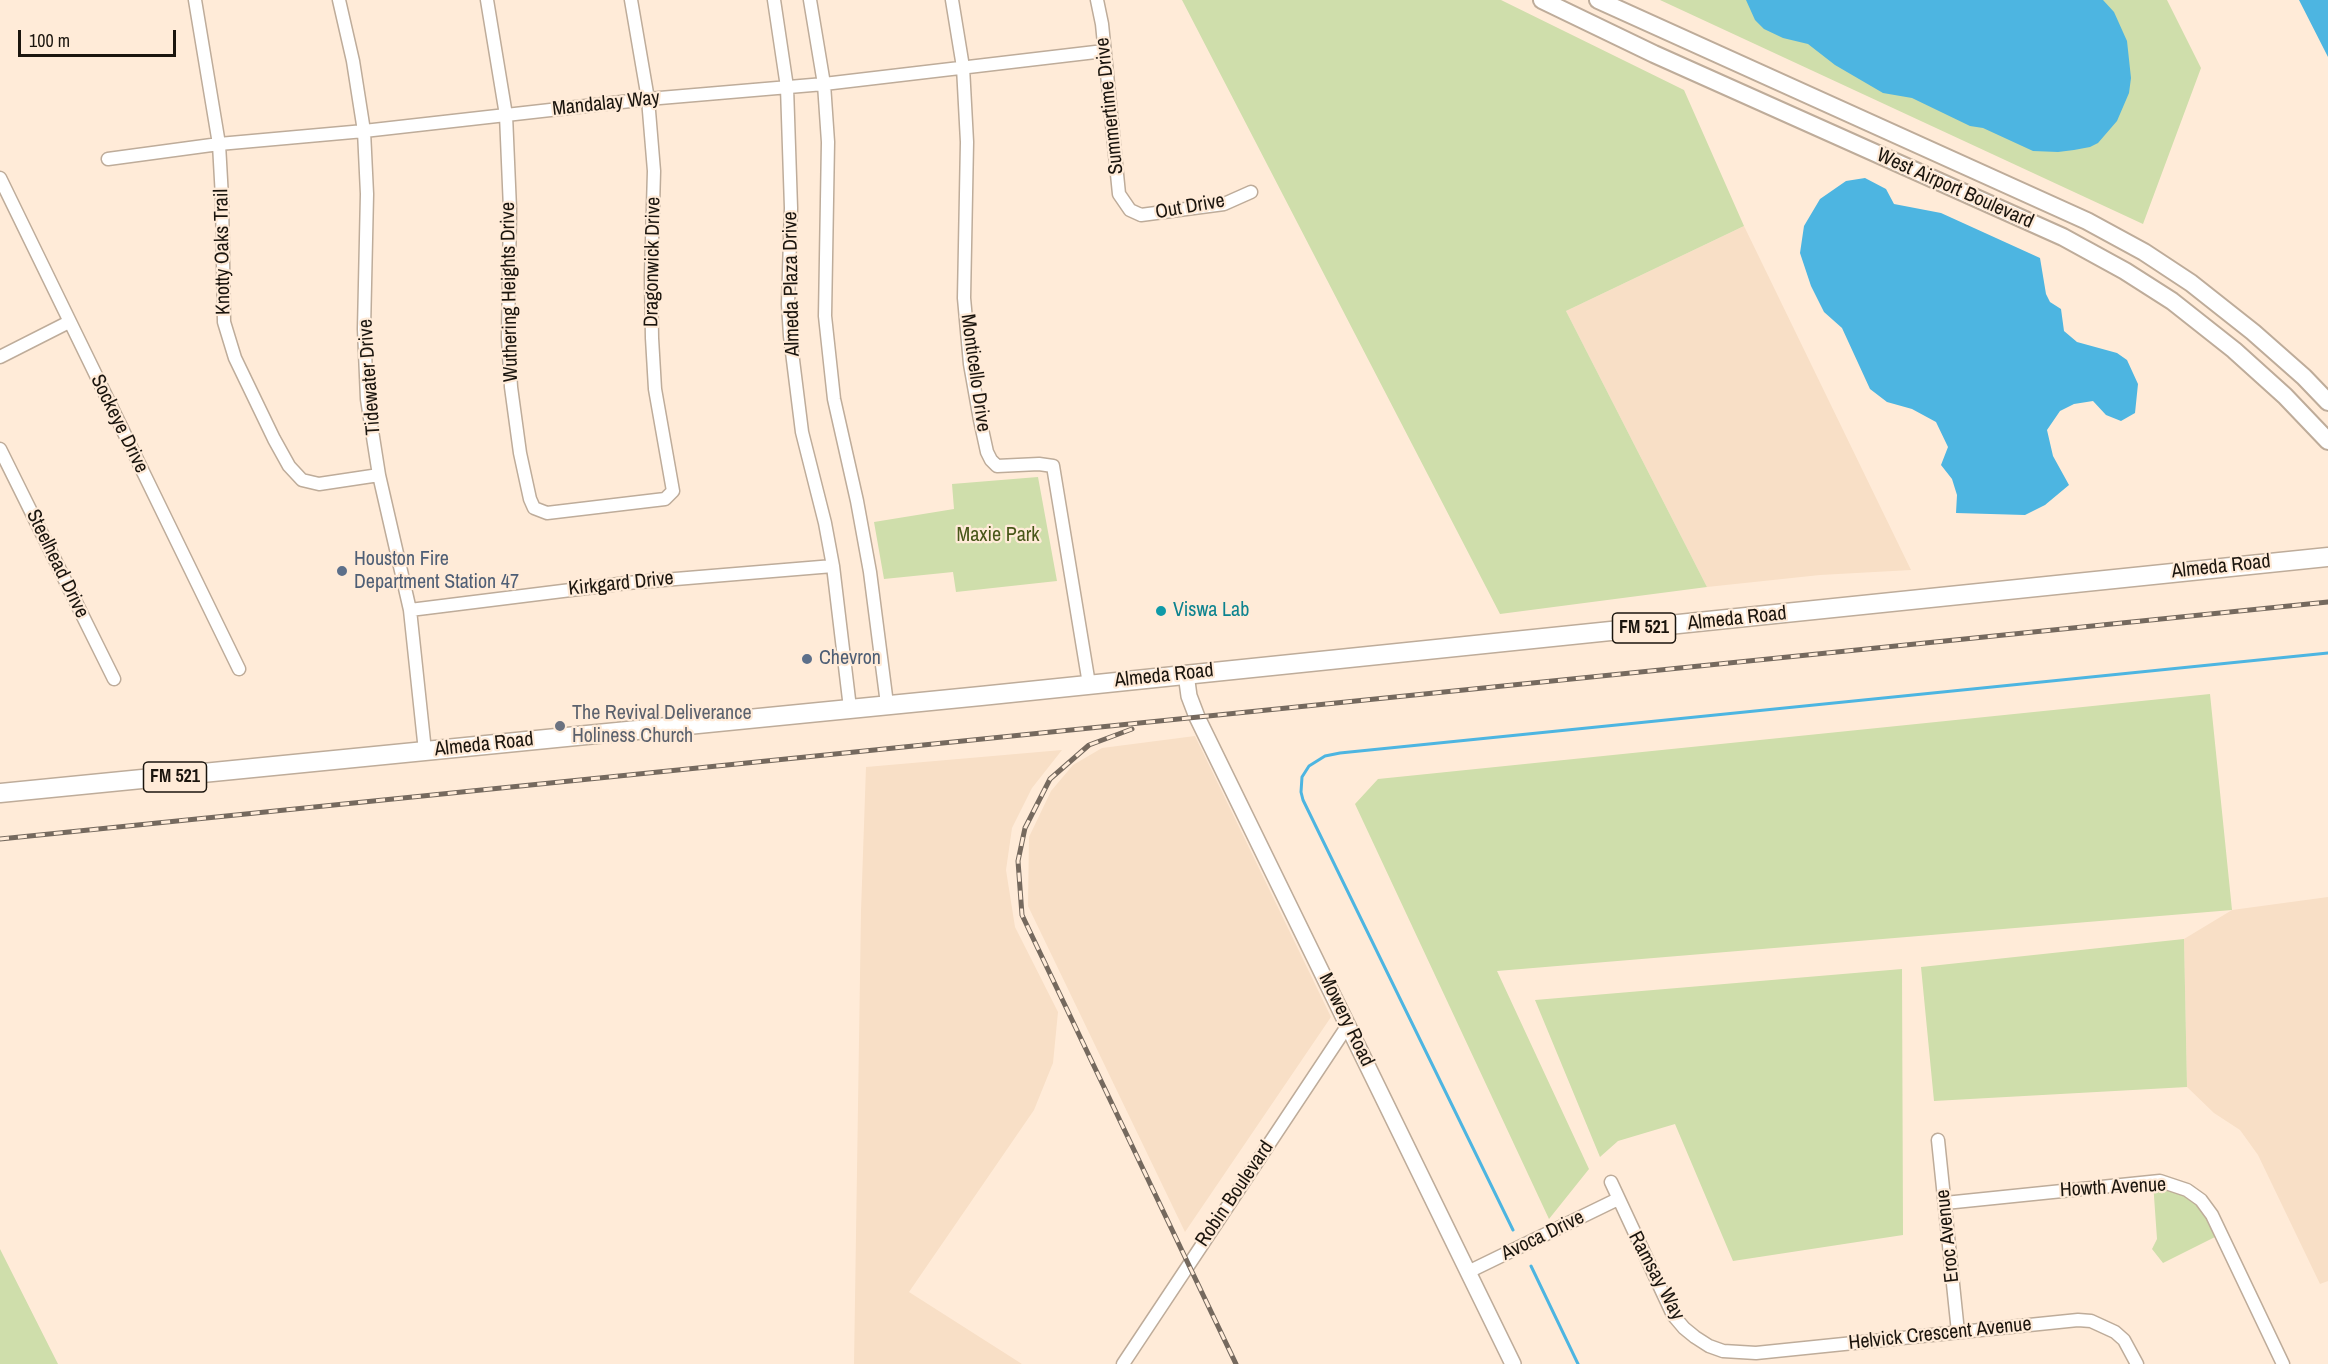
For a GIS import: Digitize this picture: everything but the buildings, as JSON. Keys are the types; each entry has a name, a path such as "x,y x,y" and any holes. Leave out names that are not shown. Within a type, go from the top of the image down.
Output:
{"main road":[{"name":"West Airport Boulevard","path":"1542,0 1654,54 2063,237 2125,271 2172,301 2234,350 2286,396 2328,441"},
{"name":"West Airport Boulevard","path":"1598,0 2087,221 2144,252 2191,283 2253,332 2304,377 2328,402"},
{"path":"1654,54 1667,32"},
{"path":"1839,137 1852,115"},
{"path":"2286,396 2304,377"},
{"name":"Almeda Road","path":"0,793 1827,610 2328,556"}],"street":[{"name":"Knotty Oaks Trail","path":"195,0 219,144 224,322 235,358 274,439 289,466 302,480 319,484 379,475"},
{"name":"Tidewater Drive","path":"339,0 353,61 364,130 367,194 364,329 368,399 379,475 410,610 425,752"},
{"name":"Wuthering Heights Drive","path":"487,0 506,115 510,209 508,361 520,453 530,499 534,508 547,513 643,502"},
{"name":"Dragonwick Drive","path":"631,0 648,99 654,171 652,338 656,389 673,491 665,499 643,502"},
{"name":"Almeda Plaza Drive","path":"774,0 787,87 791,208 788,304 790,336 802,432 825,523 833,566 850,708"},
{"name":"Almeda Plaza Drive","path":"810,0 818,36 824,84 828,187 825,316 834,399 870,572 887,704"},
{"name":"Monticello Drive","path":"952,0 963,68 968,142 964,298 970,364 980,420 987,452 997,466 1039,464 1053,466 1089,684"},
{"name":"Summertime Drive","path":"1097,0 1119,194 1130,210"},
{"name":"Mandalay Way","path":"108,159 219,144 648,99 824,84 1104,51"},
{"name":"Sockeye Drive","path":"0,178 238,669"},
{"name":"Out Drive","path":"1130,210 1141,215 1224,204 1251,192"},
{"path":"0,357 69,322"},
{"name":"Steelhead Drive","path":"0,449 114,679"},
{"name":"Kirkgard Drive","path":"410,610 627,583 833,566"},
{"name":"Mowery Road","path":"1186,674 1189,696 1197,717 1513,1364"},
{"name":"Robin Boulevard","path":"1123,1364 1347,1025"},
{"name":"Eroc Avenue","path":"1938,1140 1958,1332"},
{"name":"Howth Avenue","path":"1944,1203 2160,1181 2187,1190 2201,1200 2212,1215 2283,1364"},
{"name":"Ramsay Way","path":"1611,1182 1673,1315 1684,1329 1695,1337 1723,1351"},
{"name":"Avoca Drive","path":"1468,1272 1618,1199"},
{"name":"Helvick Crescent Avenue","path":"1723,1351 1756,1353 2078,1320 2091,1321 2115,1332 2124,1340 2137,1364"}],"shaded area":[{"path":"1744,226 1911,570 1820,575 1707,587 1566,311"},
{"path":"1195,736 1331,1017 1185,1232 1028,906 1029,837 1051,791 1073,765 1102,748"},
{"path":"1062,750 1032,788 1012,828 1006,870 1015,927 1058,1012 1053,1063 1034,1110 909,1292 1022,1364 854,1364 861,911 866,767"},
{"path":"2328,897 2328,1281 2320,1284 2258,1155 2240,1130 2214,1113 2187,1087 2184,939 2232,910"}],"green space":[{"path":"1182,0 1501,0 1684,90 1744,226 1566,311 1707,587 1500,614"},
{"path":"1660,0 2167,0 2201,68 2143,224"},
{"name":"Maxie Park","path":"1038,477 1057,581 956,592 953,572 884,579 874,522 954,509 952,484"},
{"path":"2210,694 2232,910 1497,971 1589,1169 1549,1219 1355,804 1378,779"},
{"path":"2184,939 2187,1087 1934,1101 1921,967"},
{"path":"1902,969 1903,1235 1733,1261 1675,1124 1618,1141 1600,1157 1535,1000"},
{"path":"2153,1182 2187,1190 2221,1234 2163,1263 2152,1249 2157,1239"},
{"path":"0,1249 58,1364 0,1364"}],"water":[{"path":"1746,0 2103,0 2114,12 2127,41 2131,78 2129,93 2117,121 2098,143 2090,147 2058,152 2033,151 1983,128 1970,126 1912,98 1883,93 1835,65 1808,44 1783,38 1764,29 1755,20"},
{"path":"2299,0 2328,0 2328,57"},
{"path":"1865,178 1886,189 1894,204 1941,213 2040,258 2046,294 2050,302 2061,309 2064,331 2077,342 2117,353 2127,360 2138,384 2135,413 2121,421 2106,415 2093,401 2074,404 2060,411 2047,430 2053,456 2069,485 2045,505 2025,515 1956,513 1957,495 1952,479 1941,465 1948,447 1936,422 1912,409 1887,402 1870,389 1842,328 1824,312 1811,286 1800,253 1804,226 1820,199 1846,181"}],"waterway":[{"path":"1513,1230 1303,800 1302,777 1309,766 1325,756 1340,753 2328,653"},
{"path":"1531,1266 1578,1364"}],"railway":[{"path":"0,839 2328,602"},
{"path":"1132,729 1089,745 1050,779 1025,828 1018,861 1022,915 1236,1364"}],"place":[{"name":"Houston Fire Department Station 47","path":"342,571"},
{"name":"Viswa Lab","path":"1161,611"},
{"name":"Chevron","path":"807,659"},
{"name":"The Revival Deliverance Holiness Church","path":"560,726"}]}
